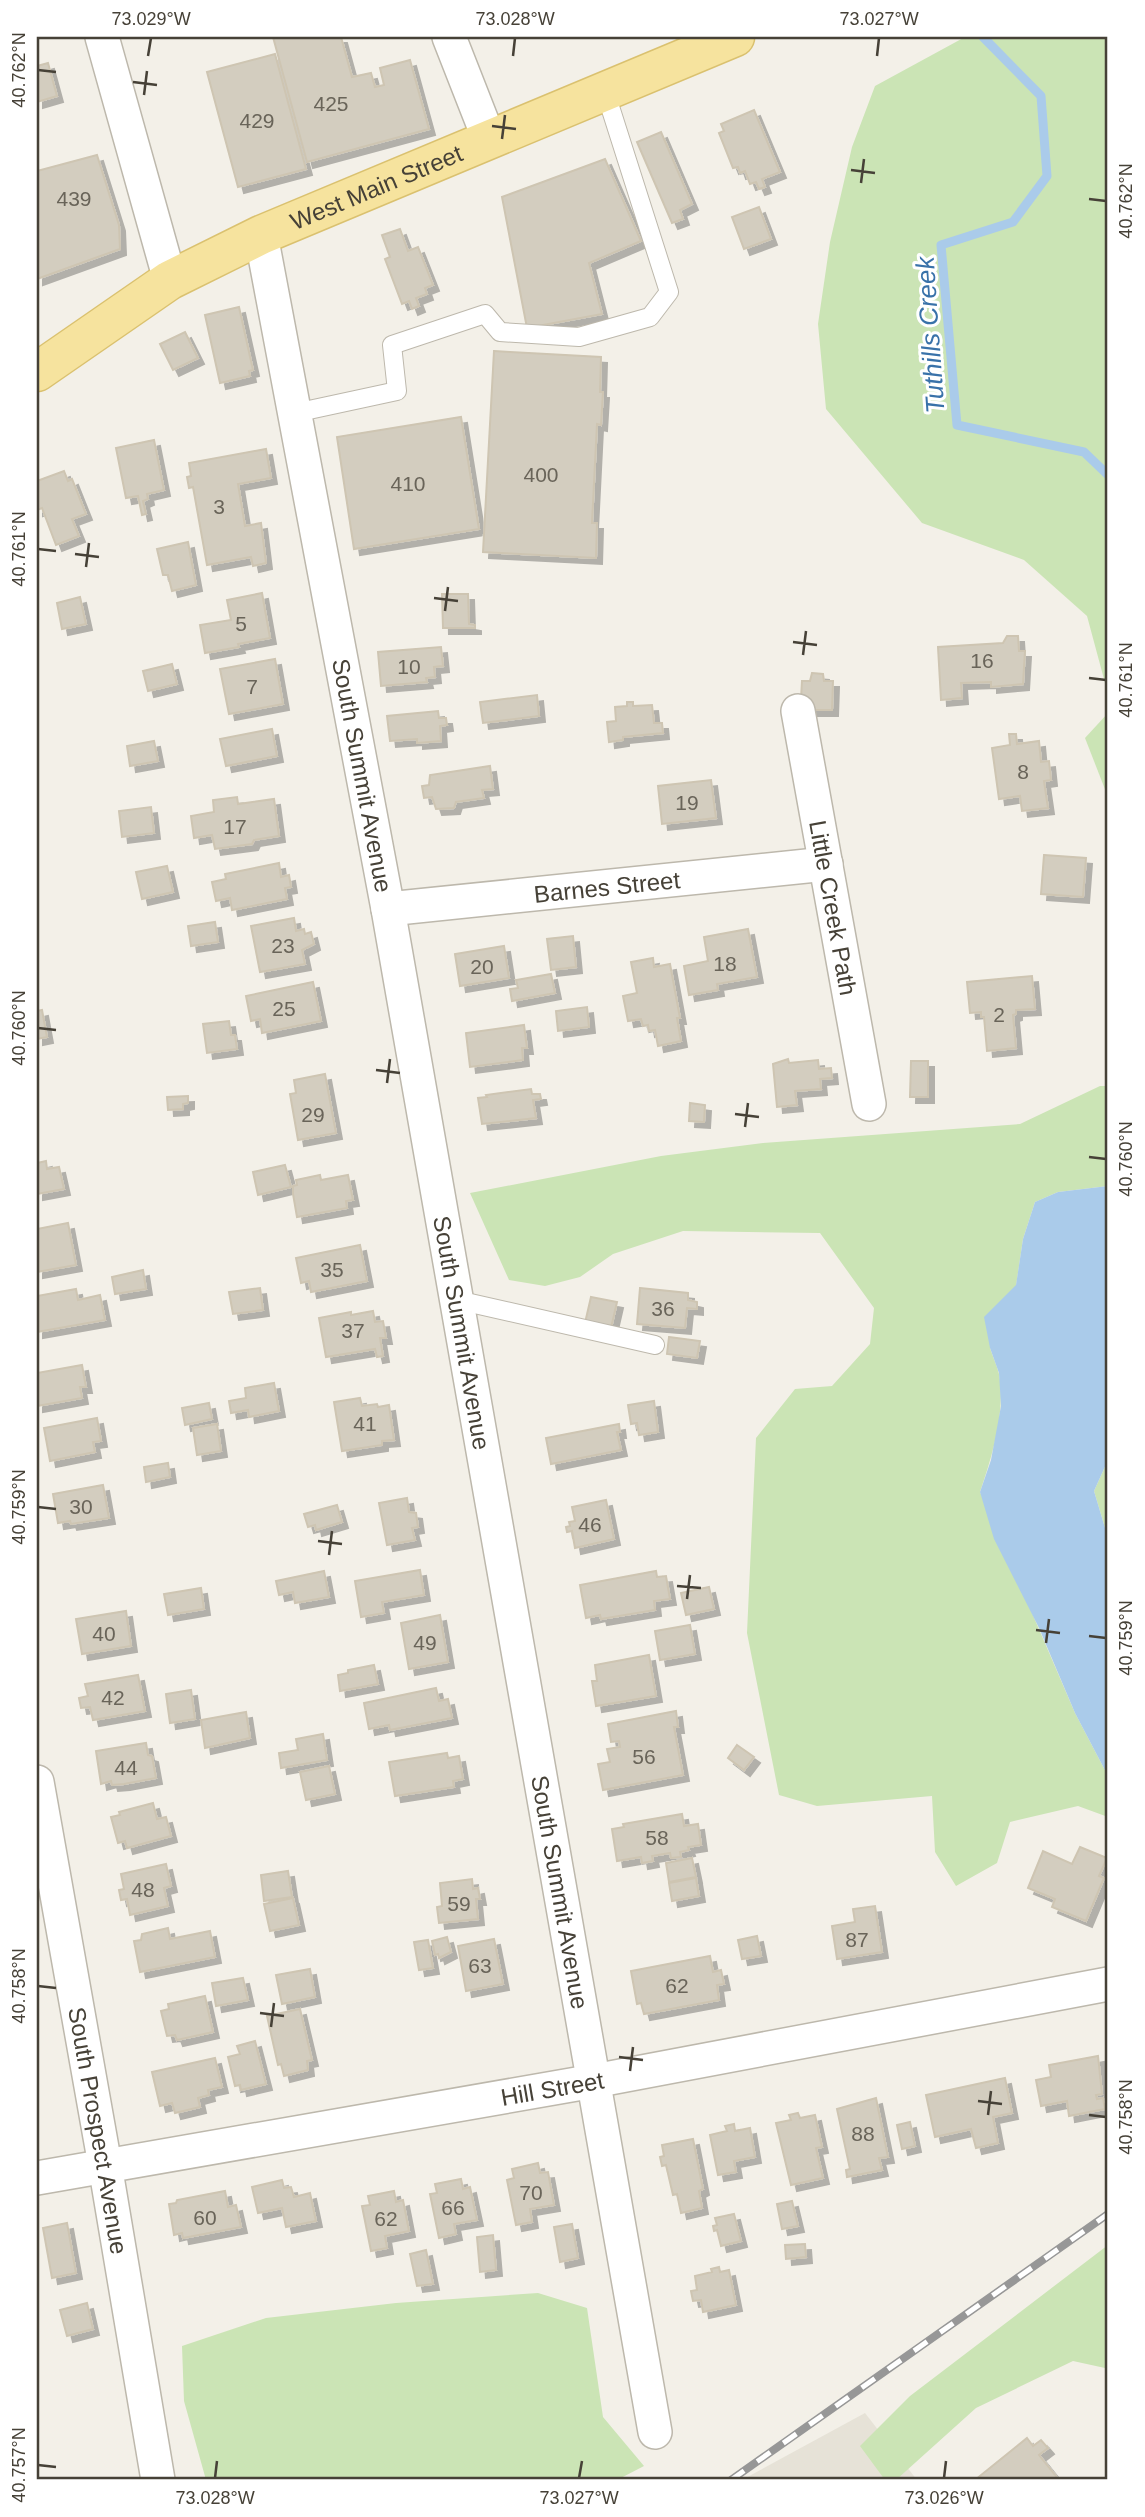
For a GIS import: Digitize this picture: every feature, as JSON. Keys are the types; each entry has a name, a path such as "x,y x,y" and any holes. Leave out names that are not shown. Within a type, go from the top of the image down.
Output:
{"main road":[{"name":"West Main Street","path":"37,372 170,280 261,235 735,37"}],"street":[{"path":"102,37 170,280"},
{"path":"449,37 489,139"},
{"name":"South Summit Avenue","path":"261,235 388,909 655,2432"},
{"name":"Little Creek Path","path":"798,711 869,1104"},
{"name":"Barnes Street","path":"388,909 826,864"},
{"name":"South Prospect Avenue","path":"37,1782 106,2165 158,2480"},
{"name":"Hill Street","path":"37,2178 594,2081 1108,1984"}],"lane":[{"path":"295,413 397,391 392,345 485,314 500,332 579,337 650,317 669,292 604,91"},
{"path":"457,1300 655,1345"}],"shaded area":[{"path":"865,2413 917,2480 742,2480"}],"green space":[{"path":"965,37 1108,37 1108,694 1087,616 1024,560 922,523 826,409 818,324 830,242 852,147 875,86"},
{"path":"1108,713 1108,797 1085,738"},
{"path":"1100,1086 1108,1086 1108,1186 1058,1192 1035,1202 1023,1239 1016,1286 990,1348 999,1374 1001,1404 993,1449 980,1492 1075,1713 1108,1776 1108,1817 1078,1806 1010,1822 997,1863 956,1886 935,1852 932,1796 817,1806 779,1795 747,1633 756,1438 795,1389 832,1386 870,1344 874,1308 820,1233 683,1231 613,1254 580,1277 545,1286 509,1280 470,1193 661,1156 763,1143 1020,1124"},
{"path":"1108,1460 1108,1538 1094,1491"},
{"path":"1108,2245 1108,2371 1073,2361 976,2408 896,2480 885,2480 860,2446 910,2396"},
{"path":"538,2293 587,2308 603,2417 644,2466 617,2480 206,2480 184,2401 182,2346 266,2318 396,2303"}],"water":[{"path":"1108,1186 1108,1460 1094,1491 1108,1538 1108,1776 1075,1713 1039,1628 994,1539 980,1492 991,1460 1001,1406 999,1373 990,1348 984,1317 1016,1285 1023,1239 1035,1202 1058,1192"}],"building":[{"path":"273,37 341,37 352,77 371,73 375,87 384,85 380,68 410,60 429,129 307,162"},
{"path":"275,54 306,169 238,187 207,72"},
{"path":"48,63 57,96 37,102 37,66"},
{"path":"754,110 780,172 762,179 765,187 759,189 756,182 750,184 745,171 740,173 738,167 733,168 719,133 724,131 721,124"},
{"path":"661,132 692,204 680,210 683,219 672,223 637,142"},
{"path":"97,155 119,225 120,249 37,279 37,171"},
{"path":"605,159 641,241 589,263 602,314 527,328 502,197"},
{"path":"759,207 771,239 744,249 732,217"},
{"path":"400,229 408,251 418,247 433,285 425,288 427,294 416,298 419,306 412,309 409,301 402,304 385,259 390,257 382,235"},
{"path":"239,307 253,370 249,371 250,376 220,383 205,315"},
{"path":"185,332 198,358 173,370 160,344"},
{"path":"494,351 601,357 600,392 603,392 601,425 597,424 592,523 597,523 596,558 483,552"},
{"path":"461,417 479,529 354,549 337,437"},
{"path":"154,440 164,490 147,494 148,499 143,501 146,514 142,515 138,496 126,498 116,448"},
{"path":"266,449 271,478 238,484 245,526 261,523 266,563 253,566 251,557 207,565 193,487 189,488 187,477 191,476 189,463"},
{"path":"64,471 68,481 72,479 86,514 72,519 79,536 56,545 42,508 37,510 37,481"},
{"path":"188,542 196,585 172,591 168,575 163,575 157,549"},
{"path":"262,593 270,638 205,653 200,625 231,620 227,600"},
{"path":"442,594 468,594 469,624 475,625 475,628 443,628"},
{"path":"80,597 86,624 62,629 57,603"},
{"path":"1007,636 1018,636 1019,651 1025,651 1023,684 991,687 991,682 961,683 962,698 941,700 938,647 1003,643"},
{"path":"441,647 443,666 434,667 435,677 426,678 427,682 381,686 378,652"},
{"path":"275,659 283,704 229,714 220,669"},
{"path":"172,664 177,684 148,691 143,671"},
{"path":"812,673 823,674 824,681 833,681 832,710 808,710 801,699 802,681 810,681"},
{"path":"537,695 539,716 483,723 480,702"},
{"path":"627,702 633,702 633,706 652,705 654,723 662,723 663,733 623,737 623,740 609,742 607,722 616,721 615,707 627,706"},
{"path":"438,711 439,718 446,718 447,725 440,726 441,741 390,741 387,716"},
{"path":"272,729 277,756 226,766 220,739"},
{"path":"1009,734 1016,734 1017,744 1039,741 1041,762 1049,761 1051,780 1044,781 1048,808 1022,811 1020,796 999,799 992,748 1010,745"},
{"path":"154,741 158,761 130,766 127,746"},
{"path":"490,766 493,789 482,790 484,798 456,802 454,808 436,809 432,797 424,798 422,786 429,785 430,775"},
{"path":"711,780 716,818 662,824 658,786"},
{"path":"237,797 238,804 274,799 279,836 254,840 252,844 215,849 212,835 194,838 191,816 214,812 213,800"},
{"path":"151,807 154,833 122,837 119,811"},
{"path":"1044,855 1086,858 1083,897 1041,894"},
{"path":"279,863 281,877 289,875 291,887 285,888 287,899 232,910 230,898 216,901 212,882 226,879 225,874"},
{"path":"167,866 173,892 142,899 136,872"},
{"path":"294,918 296,931 304,929 305,934 311,932 314,944 302,950 305,964 260,972 251,926"},
{"path":"215,922 218,942 191,946 188,926"},
{"path":"748,929 757,977 717,984 718,990 689,995 684,966 708,961 704,937"},
{"path":"573,936 576,967 551,970 547,939"},
{"path":"504,946 509,978 460,986 455,954"},
{"path":"653,958 654,967 670,964 680,1018 677,1018 681,1041 658,1046 655,1030 649,1031 648,1025 643,1026 641,1019 628,1021 623,996 637,993 631,962"},
{"path":"551,974 555,993 512,1001 510,989 518,988 516,980"},
{"path":"1032,976 1035,1009 1016,1010 1013,1015 1016,1048 987,1051 984,1017 981,1017 981,1012 970,1013 967,982"},
{"path":"313,982 321,1021 262,1033 260,1019 251,1021 246,996"},
{"path":"587,1007 589,1027 558,1031 556,1011"},
{"path":"42,1010 47,1037 37,1039 37,1011"},
{"path":"229,1021 237,1049 207,1053 203,1024"},
{"path":"524,1025 527,1048 522,1048 523,1060 470,1067 466,1033"},
{"path":"788,1059 789,1063 818,1060 819,1069 831,1068 832,1078 820,1079 821,1089 795,1091 797,1105 777,1107 773,1064"},
{"path":"911,1061 928,1061 928,1097 910,1097"},
{"path":"325,1074 336,1133 298,1140 290,1094 296,1093 294,1080"},
{"path":"531,1089 532,1094 540,1094 541,1099 533,1100 536,1118 482,1124 478,1098"},
{"path":"188,1096 188,1103 183,1104 183,1109 168,1110 167,1097"},
{"path":"690,1103 705,1105 704,1122 689,1121"},
{"path":"46,1161 47,1169 59,1167 64,1189 37,1194 37,1163"},
{"path":"285,1165 291,1187 258,1195 253,1172"},
{"path":"320,1175 321,1180 348,1175 353,1200 346,1201 347,1208 297,1217 293,1194 296,1180"},
{"path":"68,1223 76,1265 37,1272 37,1229"},
{"path":"360,1245 367,1281 311,1292 309,1281 301,1283 296,1258"},
{"path":"143,1270 146,1289 115,1294 112,1277"},
{"path":"260,1288 263,1310 233,1314 229,1292"},
{"path":"640,1288 688,1293 688,1300 697,1302 697,1309 687,1308 685,1328 637,1324"},
{"path":"76,1289 78,1300 100,1295 105,1320 37,1332 37,1296"},
{"path":"591,1297 617,1302 611,1328 585,1323"},
{"path":"373,1311 375,1322 383,1321 386,1338 380,1338 383,1356 377,1357 375,1349 326,1357 319,1318"},
{"path":"669,1337 700,1341 697,1358 667,1354"},
{"path":"82,1365 86,1387 80,1387 82,1398 37,1406 37,1373"},
{"path":"274,1383 279,1411 249,1417 248,1410 231,1413 229,1401 246,1398 245,1388"},
{"path":"360,1398 362,1406 389,1405 394,1440 382,1441 382,1445 342,1451 334,1402"},
{"path":"654,1401 658,1432 639,1435 637,1423 631,1424 628,1405"},
{"path":"209,1403 212,1419 185,1425 182,1408"},
{"path":"97,1418 101,1441 93,1442 95,1452 50,1461 44,1428"},
{"path":"217,1424 221,1451 197,1455 193,1428"},
{"path":"619,1424 620,1432 617,1432 621,1450 551,1464 546,1438"},
{"path":"168,1463 170,1477 146,1482 144,1467"},
{"path":"103,1485 109,1518 71,1524 70,1521 58,1523 53,1494"},
{"path":"407,1498 409,1512 416,1513 418,1527 412,1528 415,1540 387,1545 379,1503"},
{"path":"606,1500 614,1539 575,1548 572,1531 567,1532 566,1527 570,1526 569,1522 575,1521 572,1507"},
{"path":"337,1505 342,1522 316,1530 315,1525 308,1527 304,1514"},
{"path":"420,1570 424,1595 382,1602 384,1613 361,1617 355,1581"},
{"path":"324,1571 329,1597 295,1603 293,1592 279,1595 276,1581"},
{"path":"656,1571 657,1577 666,1576 670,1599 654,1601 655,1610 601,1619 600,1615 586,1618 580,1585"},
{"path":"709,1587 714,1609 686,1615 681,1593"},
{"path":"201,1588 204,1609 168,1615 164,1594"},
{"path":"126,1611 131,1646 82,1654 76,1619"},
{"path":"440,1615 448,1662 409,1669 401,1623"},
{"path":"690,1625 695,1654 660,1660 655,1631"},
{"path":"649,1655 656,1696 596,1706 592,1681 597,1681 595,1665"},
{"path":"374,1665 378,1684 340,1691 338,1675 348,1673 348,1670"},
{"path":"138,1675 145,1711 93,1720 90,1707 81,1708 79,1698 88,1696 85,1684"},
{"path":"436,1688 439,1701 448,1699 452,1718 390,1730 389,1725 369,1729 364,1703"},
{"path":"191,1690 195,1719 170,1723 166,1694"},
{"path":"676,1711 678,1727 674,1727 683,1775 603,1790 598,1764 610,1762 607,1749 620,1747 619,1741 611,1742 608,1724"},
{"path":"246,1712 250,1738 205,1748 201,1720"},
{"path":"323,1734 327,1760 281,1768 279,1753 298,1750 296,1739"},
{"path":"146,1743 148,1755 152,1756 156,1778 124,1784 112,1785 111,1781 101,1784 96,1751"},
{"path":"737,1745 754,1757 744,1770 728,1758"},
{"path":"447,1753 448,1758 459,1756 463,1779 453,1781 454,1787 395,1796 389,1762"},
{"path":"329,1766 335,1794 306,1800 300,1772"},
{"path":"153,1803 157,1819 166,1817 171,1836 127,1848 125,1841 118,1843 111,1817 120,1815 119,1812"},
{"path":"682,1814 684,1826 698,1824 701,1845 688,1847 689,1850 680,1852 681,1857 671,1858 670,1853 652,1856 653,1861 642,1863 641,1857 617,1861 612,1829 624,1827 623,1824"},
{"path":"1080,1847 1107,1858 1099,1876 1104,1878 1086,1921 1052,1907 1055,1899 1028,1888 1043,1851 1072,1864"},
{"path":"692,1858 696,1877 669,1882 666,1863"},
{"path":"166,1864 171,1886 164,1888 168,1906 130,1915 127,1899 121,1900 119,1890 124,1889 121,1874"},
{"path":"288,1871 292,1897 264,1901 261,1875"},
{"path":"696,1878 699,1896 672,1901 669,1883"},
{"path":"472,1879 473,1889 478,1888 480,1899 476,1899 478,1919 439,1923 437,1907 442,1906 440,1883"},
{"path":"293,1898 299,1925 270,1931 264,1904"},
{"path":"875,1906 882,1952 837,1959 832,1926 855,1922 853,1909"},
{"path":"168,1928 170,1939 210,1931 215,1957 140,1972 134,1941 141,1940 142,1934"},
{"path":"757,1936 761,1956 742,1959 738,1940"},
{"path":"447,1937 451,1952 439,1958 438,1954 435,1955 432,1941"},
{"path":"494,1939 503,1984 466,1991 458,1946"},
{"path":"428,1940 433,1968 419,1970 414,1942"},
{"path":"710,1956 713,1972 721,1970 724,1984 717,1985 719,2000 644,2014 641,2003 637,2004 631,1971"},
{"path":"310,1969 315,1997 282,2004 276,1975"},
{"path":"243,1978 248,2000 216,2006 212,1983"},
{"path":"205,1996 213,2032 177,2040 175,2035 167,2036 161,2011 169,2009 168,2004"},
{"path":"300,2009 312,2060 307,2061 308,2070 284,2076 281,2064 278,2065 267,2016"},
{"path":"255,2041 266,2084 241,2090 240,2085 235,2086 228,2057 240,2054 237,2046"},
{"path":"1098,2056 1102,2094 1096,2095 1097,2099 1103,2098 1105,2109 1069,2116 1067,2101 1041,2106 1036,2080 1051,2077 1049,2065"},
{"path":"215,2058 222,2087 208,2090 209,2095 198,2098 200,2107 175,2113 172,2103 160,2106 152,2072"},
{"path":"1005,2078 1012,2113 993,2117 998,2143 976,2148 971,2129 935,2137 926,2095"},
{"path":"876,2098 888,2157 879,2158 882,2170 847,2177 846,2170 850,2169 837,2109"},
{"path":"798,2113 800,2118 815,2115 822,2147 816,2148 823,2178 791,2185 776,2123 791,2120 789,2115"},
{"path":"910,2122 915,2146 902,2149 897,2125"},
{"path":"734,2124 735,2131 750,2128 755,2157 734,2161 736,2172 718,2175 710,2135 727,2131 725,2126"},
{"path":"693,2139 703,2189 699,2191 702,2208 681,2213 677,2194 673,2195 666,2165 662,2166 660,2157 664,2156 662,2145"},
{"path":"538,2163 540,2173 548,2172 554,2205 530,2209 532,2222 516,2225 507,2180 514,2178 512,2169"},
{"path":"461,2179 463,2189 470,2187 477,2220 454,2224 456,2234 439,2238 430,2194 437,2193 435,2184"},
{"path":"282,2180 284,2188 291,2187 294,2197 310,2193 316,2221 286,2227 282,2208 258,2213 252,2187"},
{"path":"225,2191 228,2207 236,2205 241,2227 183,2238 182,2233 174,2235 169,2204"},
{"path":"394,2191 396,2202 403,2200 409,2231 385,2236 387,2248 371,2251 362,2206 370,2205 368,2196"},
{"path":"792,2201 798,2226 782,2229 777,2204"},
{"path":"734,2214 741,2241 721,2246 717,2230 714,2231 713,2226 717,2225 715,2218"},
{"path":"67,2223 76,2273 52,2278 43,2228"},
{"path":"572,2224 578,2258 560,2262 554,2227"},
{"path":"493,2235 496,2270 480,2272 477,2237"},
{"path":"805,2244 806,2257 786,2259 785,2245"},
{"path":"426,2250 433,2284 417,2286 410,2254"},
{"path":"719,2267 720,2272 729,2270 736,2305 703,2312 701,2300 693,2301 691,2291 697,2290 695,2276 712,2272 711,2269"},
{"path":"87,2303 93,2329 67,2336 60,2310"},
{"path":"1027,2438 1033,2446 1041,2440 1048,2448 1039,2455 1059,2480 975,2480"}],"waterway":[{"name":"Tuthills Creek","path":"983,37 1041,96 1047,176 1013,222 941,245 957,425 1084,452 1108,475"}],"railway":[{"path":"731,2480 1108,2214"}]}
